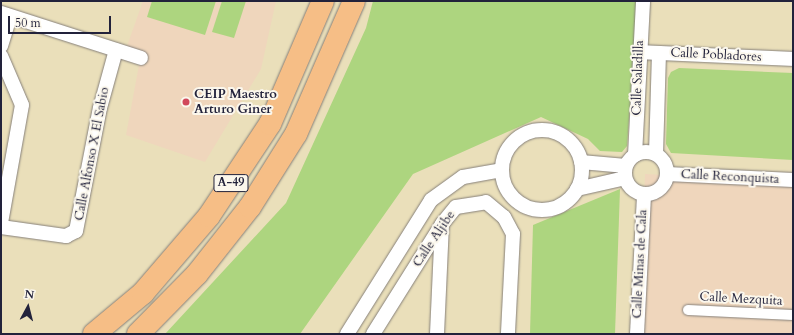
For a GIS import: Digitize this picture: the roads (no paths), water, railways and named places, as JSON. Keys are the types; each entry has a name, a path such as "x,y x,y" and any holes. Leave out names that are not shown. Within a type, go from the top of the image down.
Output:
{"highway":[{"name":"A-49","path":"94,334 143,293 213,209 270,124 323,1"},
{"name":"A-49","path":"138,334 197,274 250,207 296,134 354,1"}],"street":[{"name":"Calle Saladilla","path":"635,154 639,52 643,1"},
{"path":"1,46 5,14 141,58"},
{"name":"Calle Alfonso X El Sabio","path":"1,227 66,236 76,231 100,108 116,50"},
{"name":"Calle Pobladores","path":"639,52 793,59"},
{"name":"Calle Saladilla","path":"656,154 659,53"},
{"path":"1,56 22,105 1,223"},
{"path":"544,130 557,133 568,140 576,150 581,162 581,176 577,189 569,199 558,206 545,210 532,209 520,203 510,194 503,183 501,170 504,157 514,141 531,131 544,130"},
{"path":"577,189 626,172 635,154 649,152 656,154 664,162 667,174 662,187 651,194 644,194 632,189 626,172"},
{"path":"581,162 626,172"},
{"path":"348,334 431,200 462,177 501,170"},
{"name":"Calle Reconquista","path":"667,174 793,180"},
{"name":"Calle Minas de Cala","path":"637,334 644,194"},
{"name":"Calle Aljibe","path":"373,334 442,224 456,207 486,202 504,216 513,234 508,334"},
{"path":"437,334 442,224"},
{"name":"Calle Mezquita","path":"688,310 793,315"}],"place":[{"name":"CEIP Maestro Arturo Giner","path":"186,102"}]}
